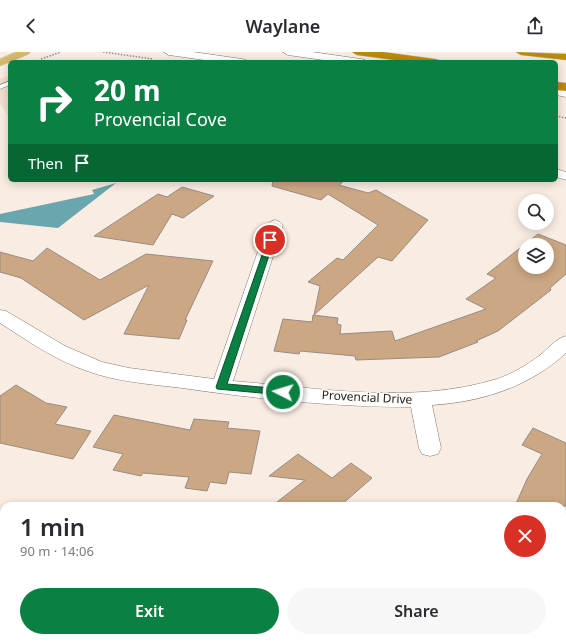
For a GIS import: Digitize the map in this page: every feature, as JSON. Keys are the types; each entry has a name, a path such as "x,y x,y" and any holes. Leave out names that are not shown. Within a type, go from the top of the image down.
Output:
{"highway":[{"path":"357,52 419,60"},
{"path":"521,52 566,57"}],"main road":[{"path":"0,63 25,52"},
{"path":"169,52 227,60"},
{"path":"288,52 346,60"}],"street":[{"path":"221,387 275,225"},
{"name":"Provencial Drive","path":"0,315 57,350 96,367 145,377 221,387 336,396 420,400 472,393 507,383 540,365 566,342"},
{"path":"420,400 430,448"}],"path":[{"path":"41,59 61,52"},
{"path":"104,52 156,59"}],"shaded area":[{"path":"8,76 8,116 0,103 0,79"}],"water":[{"path":"116,183 58,228 0,222 0,214 94,194 92,190"}],"building":[{"path":"273,182 343,182 339,185 368,193 376,190 428,220 392,261 378,257 314,315 320,286 308,282 337,258 343,260 378,225 328,194 321,200 272,186"},
{"path":"182,187 214,196 183,218 172,214 153,245 94,236 158,194 167,197"},
{"path":"538,234 548,238 533,238"},
{"path":"554,240 566,245 566,274 550,288 551,290 498,331 476,341 478,342 439,357 356,360 355,356 300,351 299,354 274,351 283,319 312,322 313,315 338,318 337,324 341,325 340,334 392,331 395,341 486,309 466,299 496,278 487,274 518,250 518,274 554,274"},
{"path":"47,248 100,280 146,254 213,261 185,320 187,320 179,339 124,334 149,285 84,320 21,278 0,272 0,252 33,261"},
{"path":"16,385 46,403 67,407 55,424 91,431 73,459 0,443 0,396"},
{"path":"114,415 190,430 194,419 229,422 227,428 260,431 251,474 229,472 226,484 210,482 207,491 185,488 189,477 143,473 141,476 113,470 123,454 93,447"},
{"path":"533,428 566,443 566,502 517,502 527,479 542,454 522,445"},
{"path":"298,454 332,478 351,463 372,478 345,502 277,502 305,480 269,476"}],"route":[{"path":"270,240 221,387 283,392"}]}
